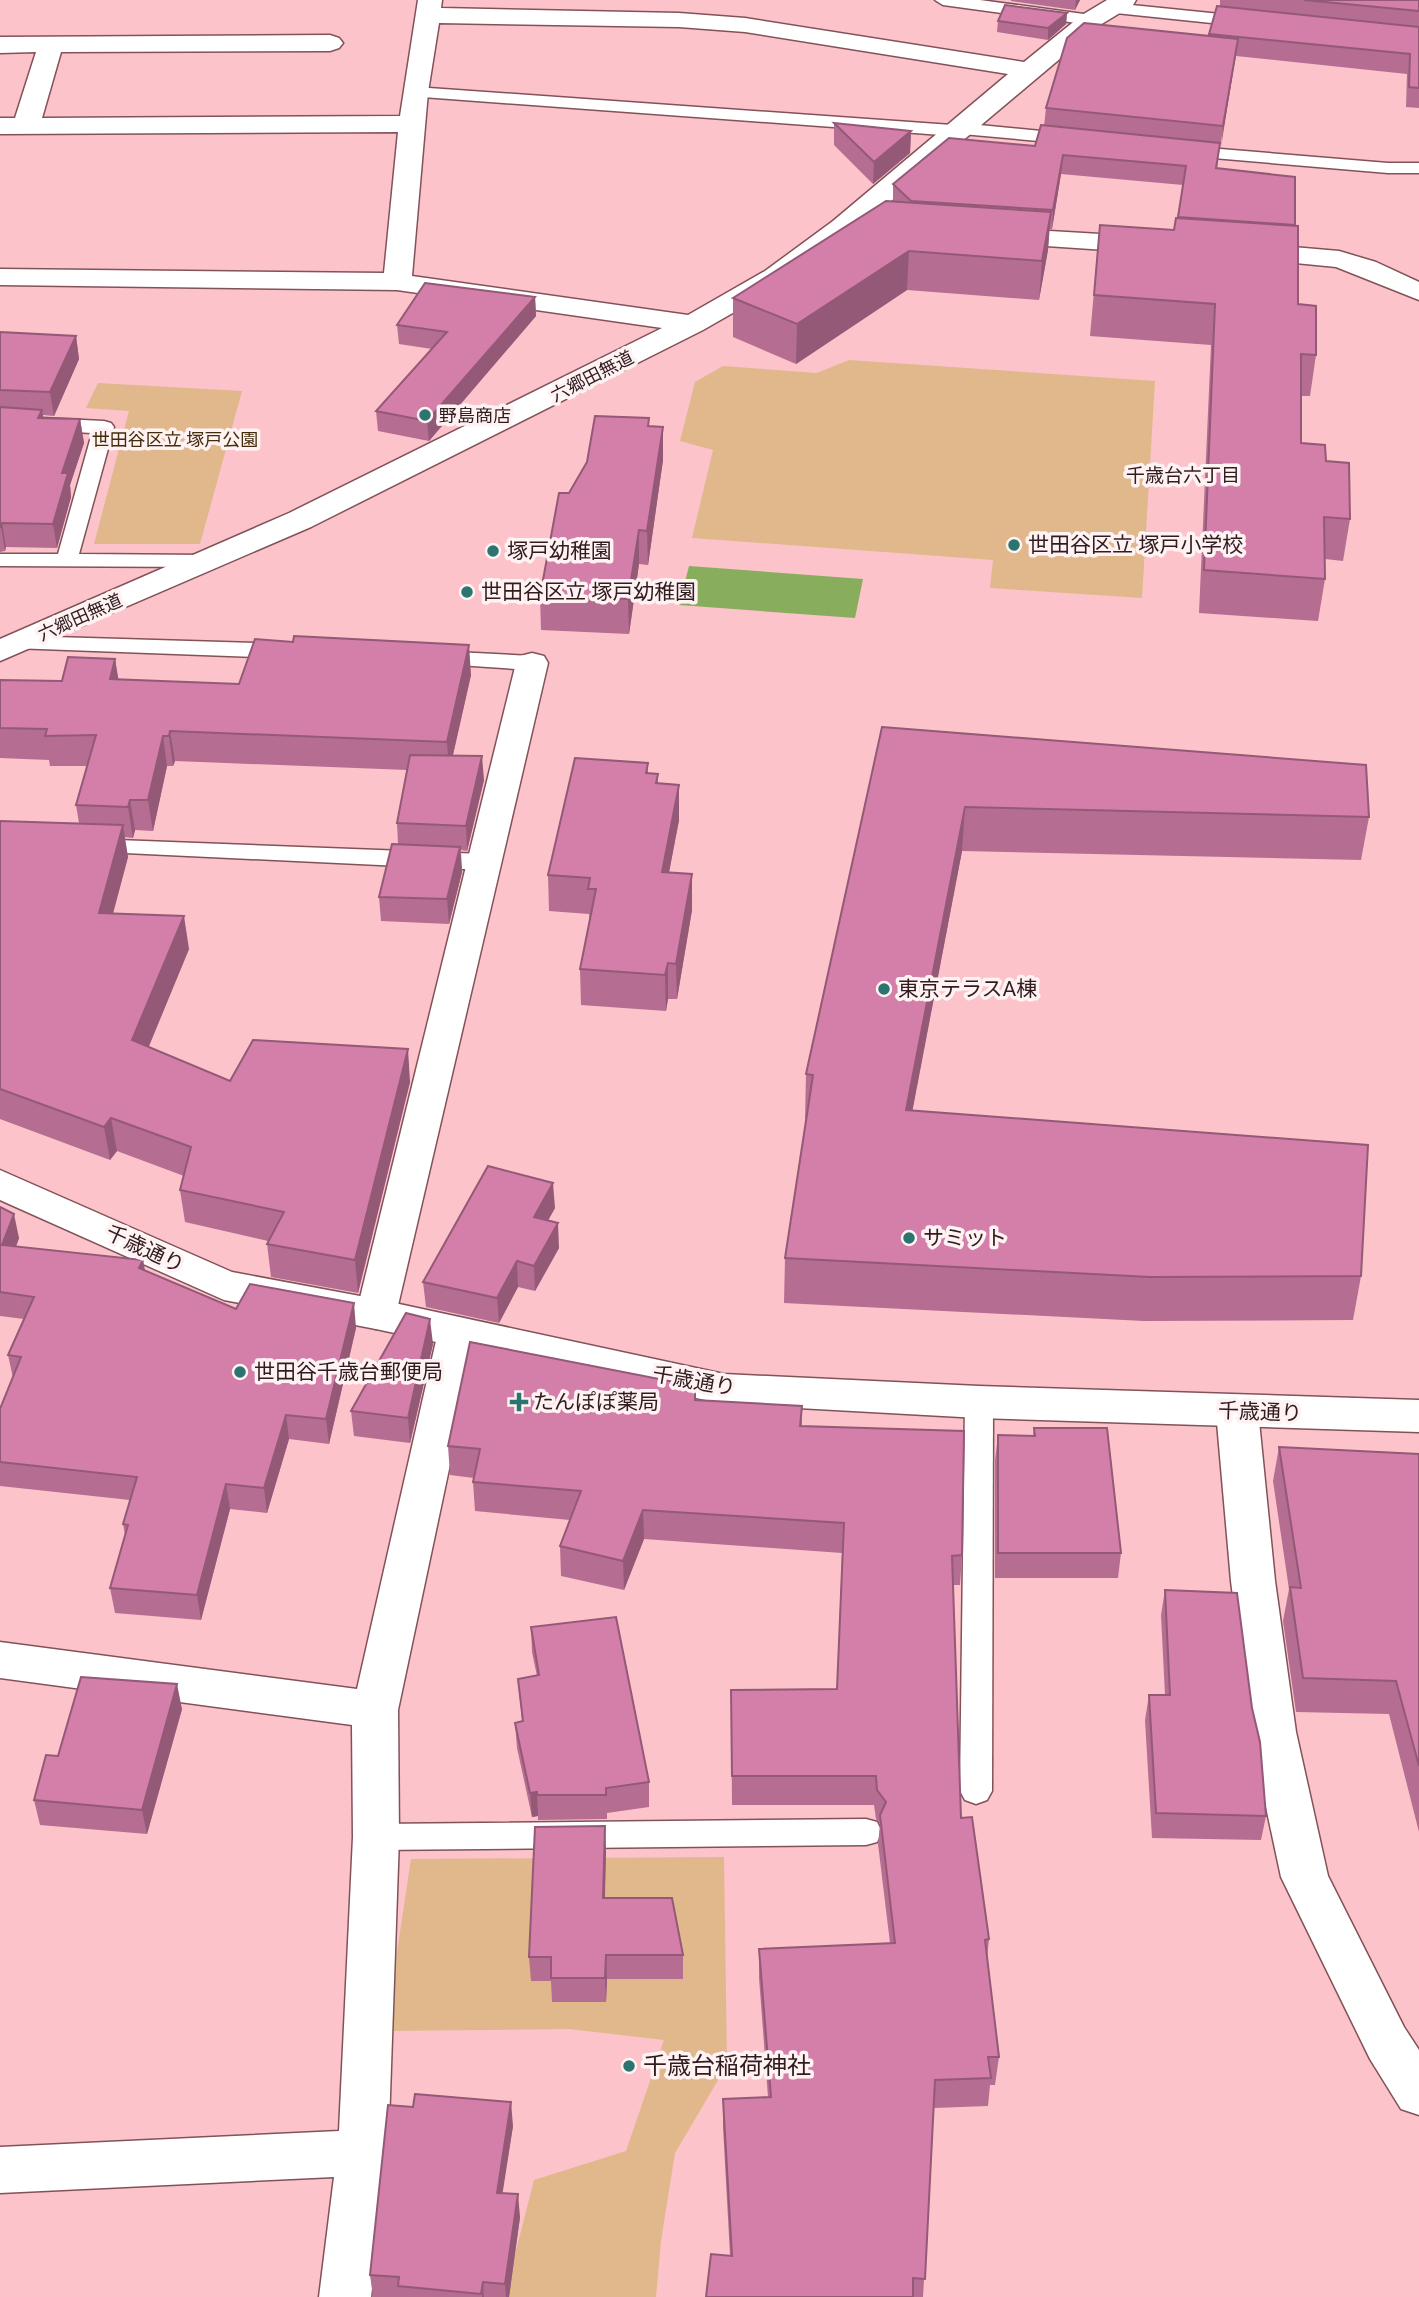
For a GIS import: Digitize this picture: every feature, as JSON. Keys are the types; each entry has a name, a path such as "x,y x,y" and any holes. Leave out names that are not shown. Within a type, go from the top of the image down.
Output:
{"street":[{"path":"397,282 415,92 429,8 745,25 1029,70"},
{"name":"六郷田無道","path":"11,647 324,509 693,324 775,277 843,227 1029,70 1109,9"},
{"path":"0,45 330,43"},
{"path":"51,44 13,126 412,124"},
{"path":"843,227 884,229"},
{"path":"966,234 1170,246"},
{"path":"1225,249 1339,259 1419,292"},
{"path":"0,277 397,282 693,324"},
{"path":"376,1314 531,663"},
{"name":"千歳通り","path":"0,1184 224,1285 376,1314 724,1389 979,1402 1419,1416"},
{"path":"345,2297 363,2153 376,1837 375,1710 458,1332"},
{"path":"1237,1412 1253,1581 1273,1732 1305,1877 1387,2043 1419,2092"},
{"path":"0,1660 375,1710"},
{"path":"0,2170 363,2153"}],"lane":[{"path":"943,0 1109,9 1272,24"},
{"path":"415,92 1096,141"},
{"path":"1162,149 1388,168 1419,168"},
{"path":"0,422 104,427 66,560"},
{"path":"0,560 207,561"},
{"path":"11,647 301,652"},
{"path":"410,657 531,663"},
{"path":"69,845 484,862"},
{"path":"976,1791 979,1402"},
{"path":"376,1837 866,1832"}],"green space":[{"path":"849,360 1155,381 1142,598 990,588 993,560 692,538 713,450 680,441 695,382 723,366 817,373"},
{"name":"世田谷区立 塚戸公園","path":"98,383 242,391 200,544 94,544 129,411 86,408"},
{"path":"724,1857 727,2065 675,2153 661,2241 656,2297 504,2297 534,2180 626,2151 664,2040 569,2029 385,2031 411,1859"}],"shaded area":[{"path":"689,566 863,579 855,618 679,605"}],"building":[{"path":"1304,0 1419,0 1419,11"},
{"path":"1005,5 1067,13 1048,28 998,21"},
{"path":"1217,6 1419,27 1419,88 1409,87 1410,54 1209,34"},
{"path":"1084,23 1238,39 1223,126 1046,108 1067,38"},
{"path":"834,123 911,131 874,162"},
{"path":"1041,125 1220,143 1216,168 1295,177 1295,225 1178,217 1186,166 1063,155 1053,210 911,201 893,184 949,138 1035,146"},
{"path":"886,201 1051,212 1042,261 909,251 797,324 733,298"},
{"path":"1176,218 1298,226 1298,304 1316,306 1316,355 1301,354 1301,443 1325,445 1326,461 1349,463 1350,519 1324,517 1325,579 1204,570 1215,304 1094,295 1100,225 1174,230"},
{"path":"425,283 535,297 427,421 376,411 447,332 397,325"},
{"path":"0,332 76,336 50,392 0,390"},
{"path":"0,407 42,410 38,418 80,419 62,473 68,473 53,524 2,523 0,528"},
{"path":"595,416 649,418 648,426 663,427 647,531 639,530 628,599 540,596 559,493 569,493 587,462"},
{"path":"294,636 469,645 447,742 170,731 169,736 163,736 148,800 130,800 128,807 76,805 96,735 45,736 47,729 0,728 0,680 62,681 68,657 115,659 110,679 239,684 255,639 293,642"},
{"path":"882,727 1366,765 1369,817 965,807 906,1110 1368,1145 1361,1276 1150,1277 785,1258 813,1075 806,1074"},
{"path":"410,755 482,756 466,826 397,823"},
{"path":"575,758 648,763 646,773 658,774 656,783 679,785 662,872 692,874 676,964 668,963 665,975 580,969 596,889 588,889 590,878 548,875"},
{"path":"0,821 123,825 99,913 184,916 132,1040 230,1081 253,1040 408,1049 355,1260 267,1244 284,1212 180,1190 191,1147 111,1118 104,1127 0,1089"},
{"path":"392,844 460,847 447,899 379,897"},
{"path":"488,1166 553,1183 534,1217 558,1223 534,1266 517,1261 497,1298 423,1282"},
{"path":"0,1207 14,1214 2,1245 143,1260 139,1268 236,1309 250,1284 354,1303 326,1419 286,1415 264,1488 226,1484 197,1595 110,1588 128,1525 123,1524 137,1477 0,1462 0,1409 21,1357 8,1355 34,1297 0,1292"},
{"path":"406,1313 430,1319 408,1418 351,1411"},
{"path":"470,1342 685,1384 684,1390 695,1392 695,1400 802,1406 800,1426 964,1431 962,1555 952,1556 961,1818 972,1817 989,1939 985,1940 999,2057 988,2057 991,2078 935,2080 925,2279 913,2278 913,2297 706,2297 711,2254 732,2256 723,2099 771,2097 759,1949 895,1943 880,1815 886,1802 877,1790 876,1776 732,1776 731,1690 837,1689 844,1523 643,1510 623,1561 560,1546 581,1491 473,1482 480,1449 448,1446"},
{"path":"1034,1428 1107,1428 1121,1553 998,1553 998,1435 1035,1436"},
{"path":"1279,1447 1419,1454 1419,1766 1396,1681 1303,1678 1290,1587 1301,1588"},
{"path":"1165,1590 1237,1593 1252,1708 1260,1742 1266,1816 1156,1813 1149,1695 1170,1695"},
{"path":"616,1617 649,1782 606,1788 606,1795 530,1793 515,1723 523,1721 518,1679 539,1675 531,1627"},
{"path":"81,1677 177,1684 142,1810 34,1800 46,1755 58,1756"},
{"path":"605,1826 603,1898 672,1898 683,1955 606,1955 605,1978 551,1978 551,1957 529,1957 535,1827"},
{"path":"415,2094 511,2102 497,2193 518,2194 505,2284 483,2282 481,2294 398,2286 399,2277 370,2275 388,2105 413,2107"}],"place":[{"name":"野島商店","path":"425,415"},
{"name":"世田谷区立 塚戸小学校","path":"1014,545"},
{"name":"塚戸幼稚園","path":"493,551"},
{"name":"世田谷区立 塚戸幼稚園","path":"467,592"},
{"name":"東京テラスA棟","path":"884,989"},
{"name":"サミット","path":"909,1238"},
{"name":"世田谷千歳台郵便局","path":"240,1372"},
{"name":"たんぽぽ薬局","path":"519,1402"},
{"name":"千歳台稲荷神社","path":"629,2066"}],"district":[{"name":"千歳台六丁目","path":"1183,475"}]}
